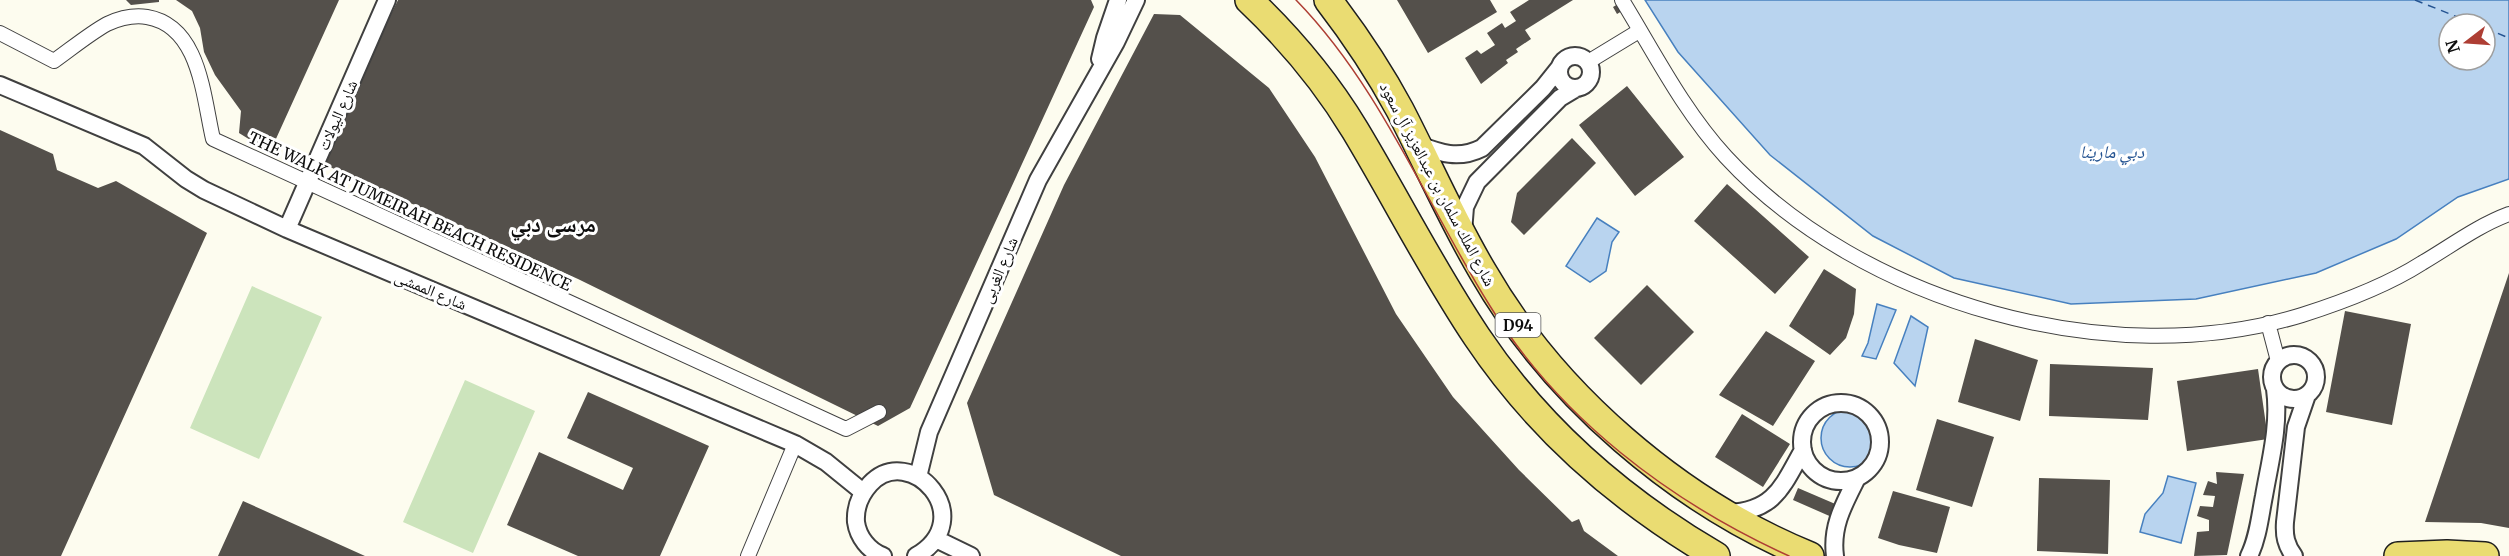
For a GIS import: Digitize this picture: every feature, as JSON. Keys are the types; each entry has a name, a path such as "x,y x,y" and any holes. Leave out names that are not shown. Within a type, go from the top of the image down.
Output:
{"main road":[{"name":"D94","path":"1249,0 1299,54 1337,104 1460,310 1503,372 1536,413 1602,476 1642,521 1716,556"},
{"name":"شارع الملك سلمان بن عبدالعزيز آل سعود","path":"1328,0 1383,81 1488,281 1531,343 1588,408 1655,465 1725,513 1762,534 1810,556"},
{"path":"2398,556 2447,554 2485,556"}],"street":[{"name":"شارع اليولات","path":"287,229 387,0"},
{"name":"شارع الغربى","path":"1098,71 1104,38 1118,0"},
{"name":"شارع الغربى","path":"918,477 929,432 1038,180 1116,42 1136,0"},
{"path":"1622,0 1690,112 1726,157 1753,184 1813,232 1879,270 1983,309 2053,327 2089,332 2148,335 2197,334 2300,316 2362,293 2421,264 2486,223 2509,214"},
{"name":"THE WALK AT JUMEIRAH BEACH RESIDENCE","path":"0,33 54,61 107,25 123,18 140,16 156,19 171,27 184,39 193,54 213,139 846,429 879,412"},
{"path":"1588,62 1639,31"},
{"path":"1416,144 1453,156 1473,153 1482,148 1543,88 1562,63 1578,56 1588,62 1592,70 1590,79 1584,86 1560,98 1477,182 1465,207 1463,236"},
{"path":"1560,68 1560,80 1569,88 1575,89"},
{"name":"شارع الممشى","path":"0,85 144,146 186,179 287,229 795,444 825,462 862,492"},
{"path":"2249,556 2255,540 2277,414 2272,374 2278,361 2268,323"},
{"path":"2278,361 2291,355 2298,355 2311,363 2314,369 2315,383 2307,395 2296,427 2285,522 2284,535 2294,556"},
{"path":"2275,388 2286,398 2293,399 2307,395"},
{"path":"1835,556 1835,525 1840,512 1857,478 1874,464 1880,442 1874,421 1867,412 1846,403 1833,403 1812,416 1805,426 1802,438 1803,450 1813,468 1830,479 1844,481 1857,478"},
{"path":"748,556 795,444"},
{"path":"1725,513 1749,512 1770,502 1784,484 1803,450"},
{"path":"883,556 868,547 857,525 856,513 862,492 873,481 887,474 903,472 918,477 930,485 939,497 942,511 942,526 936,539 928,549 916,556"},
{"path":"936,539 971,556"}],"green space":[{"path":"252,286 322,317 259,459 190,428"},
{"path":"465,380 535,411 473,553 403,522"}],"water":[{"name":"دبي مارينا","path":"1645,0 2509,0 2509,179 2458,197 2396,239 2316,273 2196,299 2071,304 1954,278 1873,236 1770,155 1678,52"},
{"path":"1597,218 1619,232 1612,242 1606,271 1590,282 1566,266"},
{"path":"1877,304 1896,310 1876,359 1862,356 1868,343"},
{"path":"1911,316 1928,327 1915,386 1894,363"},
{"path":"1850,409 1861,411 1874,422 1879,438 1877,449 1866,462 1850,467 1839,465 1826,454 1821,438 1823,427 1834,414"},
{"path":"2168,476 2196,483 2181,543 2140,532 2145,514 2163,493"}],"building":[{"path":"126,0 159,0 159,2 131,5"},
{"path":"176,0 339,0 270,152 239,133 241,111 215,75 204,52 200,28 192,11"},
{"path":"398,0 1091,0 1094,7 910,408 878,426 578,279 408,202 407,205 341,175 341,172 319,162"},
{"path":"1397,0 1490,0 1497,12 1428,53"},
{"path":"1529,0 1573,0 1525,30 1531,39 1516,49 1518,52 1506,60 1508,63 1481,84 1465,58 1477,50 1481,54 1495,45 1487,33 1502,23 1505,28 1516,21 1510,12"},
{"path":"1618,4 1622,11 1617,14 1613,7"},
{"path":"1154,14 1180,15 1269,88 1315,157 1396,314 1453,397 1519,470 1572,522 1579,519 1584,531 1618,556 1121,556 994,495 967,403 1064,185"},
{"path":"1627,86 1684,157 1635,196 1579,125"},
{"path":"0,130 53,154 57,170 98,188 116,181 207,233 61,556 0,556"},
{"path":"1572,138 1596,163 1524,235 1511,222 1517,193"},
{"path":"1727,184 1809,257 1775,294 1694,221"},
{"path":"1824,269 1856,289 1854,314 1846,338 1830,355 1789,326"},
{"path":"2509,273 2509,528 2481,523 2425,522"},
{"path":"1647,285 1694,332 1641,385 1594,338"},
{"path":"2345,311 2411,324 2392,425 2326,412"},
{"path":"1766,331 1815,361 1773,426 1719,395"},
{"path":"1975,339 2038,360 2020,421 1958,402"},
{"path":"2050,364 2153,368 2148,420 2049,416"},
{"path":"2258,369 2268,439 2187,451 2177,381"},
{"path":"588,392 709,446 660,556 578,556 507,525 539,452 623,490 633,468 567,438"},
{"path":"1742,414 1790,444 1763,487 1715,457"},
{"path":"1937,419 1994,437 1972,507 1916,490"},
{"path":"2216,472 2244,474 2227,555 2194,556 2197,532 2209,531 2209,520 2197,516 2200,506 2213,507 2215,496 2203,495 2208,481 2217,484"},
{"path":"2039,478 2110,480 2108,554 2037,551"},
{"path":"1798,488 1840,506 1834,518 1793,500"},
{"path":"1893,491 1950,507 1937,553 1878,538"},
{"path":"243,501 365,556 218,556"}],"ferry route":[{"path":"2415,0 2445,12"},
{"path":"2497,33 2509,38"}],"tram line":[{"path":"1296,0 1326,34 1378,108 1490,306 1518,347 1549,385 1621,453 1660,483 1702,510 1789,556"}],"district":[{"name":"مرسى دبي","path":"553,224"}]}
